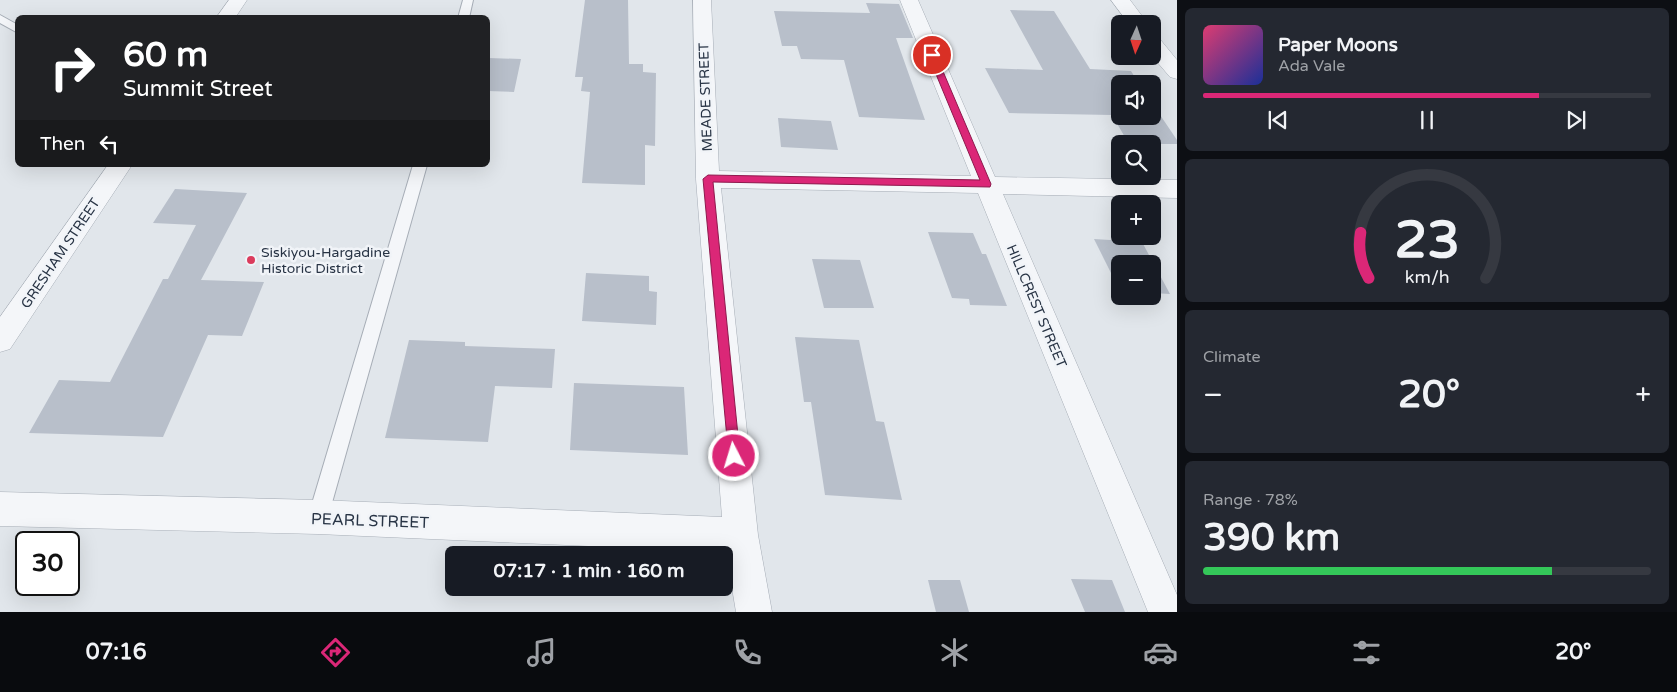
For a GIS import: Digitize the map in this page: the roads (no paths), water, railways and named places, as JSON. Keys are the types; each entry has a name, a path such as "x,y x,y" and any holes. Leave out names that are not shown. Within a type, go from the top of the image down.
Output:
{"street":[{"path":"227,15 238,0"},
{"name":"MEADE STREET","path":"702,0 708,179 741,535 754,612"},
{"name":"HILLCREST STREET","path":"909,0 1166,612"},
{"path":"1120,0 1131,15"},
{"path":"1161,53 1177,73"},
{"name":"GRESHAM STREET","path":"0,340 119,167"},
{"path":"708,179 1177,189"},
{"name":"PEARL STREET","path":"0,509 318,517 741,535"}],"lane":[{"path":"464,15 468,0"},
{"path":"0,18 15,28"},
{"path":"318,517 419,167"}],"place":[{"name":"Siskiyou-Hargadine Historic District","path":"251,260"}]}
